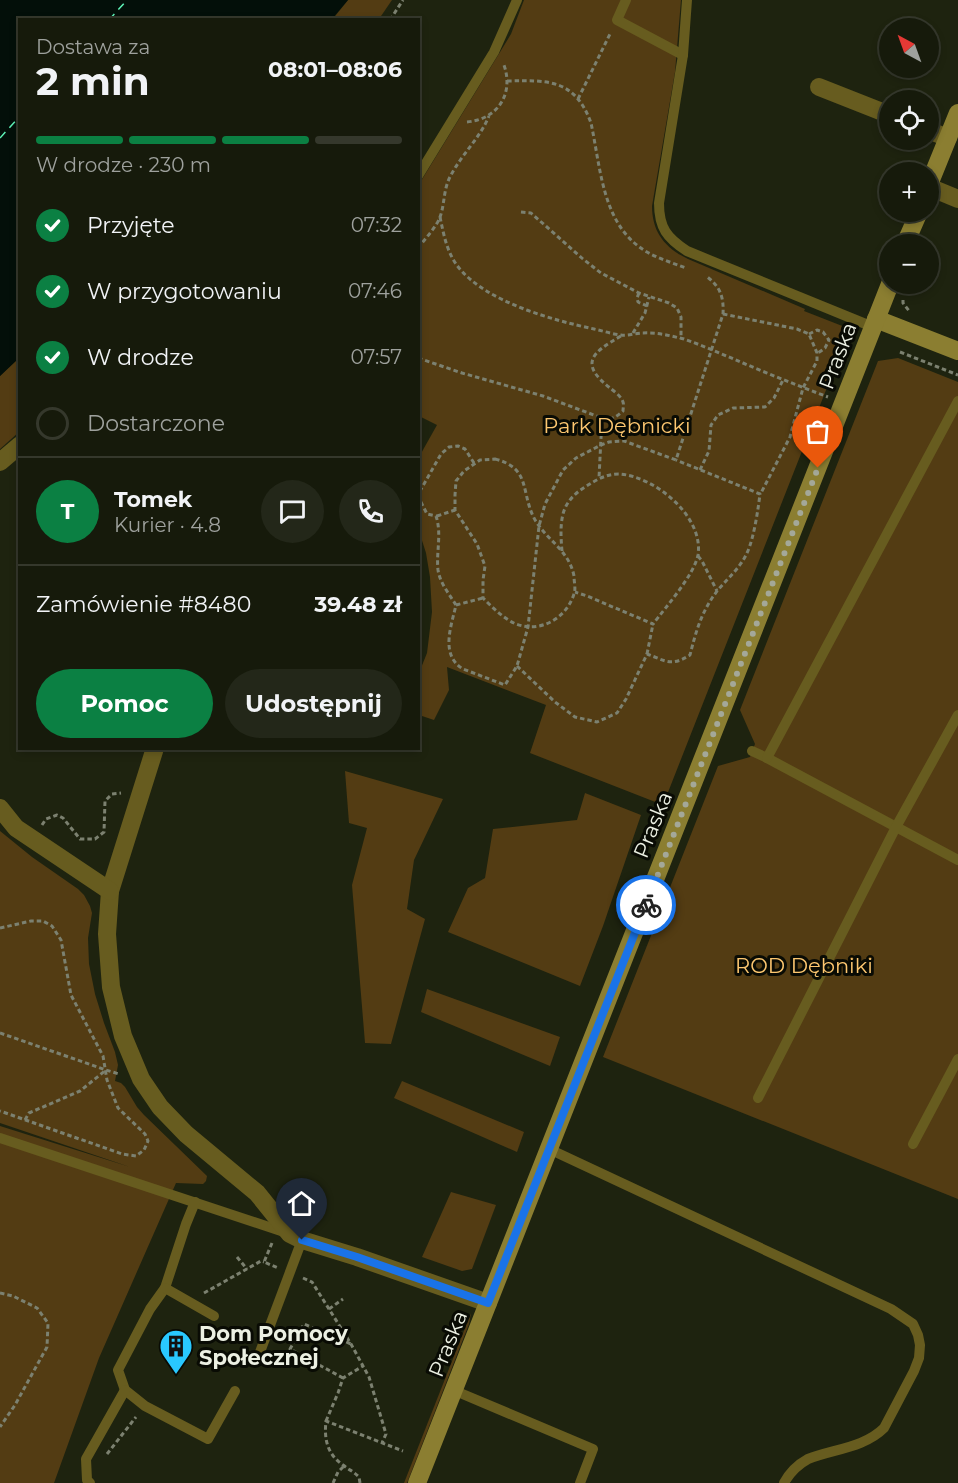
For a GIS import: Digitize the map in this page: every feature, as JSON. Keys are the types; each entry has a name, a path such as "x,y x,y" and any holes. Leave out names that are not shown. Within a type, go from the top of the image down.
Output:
{"street":[{"path":"819,87 879,111"},
{"path":"938,162 958,112"},
{"path":"939,134 948,138"},
{"path":"939,191 958,199"},
{"name":"Praska","path":"417,1483 886,294"},
{"path":"875,323 958,351"},
{"path":"0,462 18,447"},
{"path":"154,750 110,891 107,934 111,987 123,1036 141,1079 160,1107 186,1134 256,1193 289,1237 357,1257 488,1303"},
{"path":"0,808 16,828 110,891"}],"lane":[{"path":"420,173 494,52 517,0"},
{"path":"626,0 617,20 683,55"},
{"path":"687,0 683,55 660,203 659,217 665,231 671,239 687,251 875,323"},
{"path":"767,758 958,401"},
{"path":"758,1098 896,827 958,715"},
{"path":"752,751 958,860"},
{"path":"913,1144 958,1059"},
{"path":"0,1138 195,1202 289,1237 290,1273 260,1352"},
{"path":"549,1149 891,1309 913,1324 920,1345 919,1358 884,1428 867,1440 800,1463 784,1483"},
{"path":"195,1202 165,1288 150,1310 118,1370 124,1390 145,1406 208,1439 236,1391"},
{"path":"165,1288 214,1316"},
{"path":"90,1483 87,1479 86,1459 124,1390"},
{"path":"453,1390 593,1449 580,1483"}],"path":[{"path":"391,18 403,0"},
{"path":"578,99 617,20"},
{"path":"453,119 474,121 489,116 501,104 507,75 502,62 494,52"},
{"path":"507,81 549,82 564,88 578,99 591,123 606,196 620,228 645,251 694,271"},
{"path":"489,116 485,126 448,179 440,217 446,245 451,256 459,268 480,287 512,304 569,324 622,335 656,333 683,339 803,388 844,402"},
{"path":"521,212 531,213 601,273 639,293 677,308 681,317 683,339"},
{"path":"420,245 440,217"},
{"path":"676,460 723,314 723,297 720,289 704,275"},
{"path":"639,293 638,302 647,306"},
{"path":"897,294 909,311 914,314"},
{"path":"632,334 642,319 649,297"},
{"path":"647,654 671,663 690,655 699,622 707,606 747,553 757,516 760,494 790,437 803,388 817,361 817,353 809,334 798,328 723,314"},
{"path":"809,334 817,330 823,332 829,340 825,348 817,353"},
{"path":"420,359 543,396 602,418 615,418 623,411 623,402 598,378 592,368 592,362 597,352 622,335"},
{"path":"900,352 958,375"},
{"path":"700,470 709,451 711,424 718,415 733,408 765,407 774,398 783,380"},
{"path":"599,478 602,418"},
{"path":"436,516 439,525 438,570 442,582 456,605 449,640 450,655 463,669 505,685 517,666 528,627 539,526 544,504 563,470 576,458 609,442 624,441 665,455 760,494"},
{"path":"455,510 436,516 427,514 420,500 420,491 441,454 449,447 458,446 465,449 474,463"},
{"path":"480,459 495,459 507,463 519,474 526,488 532,515 539,526 562,551 571,565 575,592 567,608 556,619 541,626 528,627 513,623 483,598 485,566 477,544 455,510 456,482 464,471 480,459"},
{"path":"562,551 563,513 574,494 599,478 618,474 627,476 663,490 679,505 692,525 698,555 717,591"},
{"path":"517,666 555,702 575,717 597,722 617,713 647,654 653,624 684,583 698,555"},
{"path":"575,592 653,624"},
{"path":"456,605 483,598"},
{"path":"32,839 46,819 57,815 63,818 80,839 95,839 104,832 105,801 112,794 119,792 141,796"},
{"path":"0,928 31,921 43,921 52,926 61,940 71,995 103,1056 107,1080 118,1108 145,1134 148,1141 144,1150 136,1156 122,1154 0,1111"},
{"path":"0,1033 106,1070 141,1079"},
{"path":"25,1120 29,1113 80,1091 106,1070"},
{"path":"264,1262 289,1237"},
{"path":"237,1257 247,1269"},
{"path":"189,1302 261,1261 312,1282 369,1377 386,1434 382,1443"},
{"path":"0,1293 13,1296 37,1308 48,1323 46,1347 15,1406 0,1427"},
{"path":"329,1309 344,1299"},
{"path":"343,1378 290,1349 304,1324 351,1344"},
{"path":"360,1483 359,1477 351,1469 332,1455 326,1444 325,1432 326,1421 343,1378 363,1366"},
{"path":"106,1456 145,1406"},
{"path":"326,1421 402,1451"},
{"path":"333,1483 344,1466"}],"green space":[{"path":"348,0 392,0 380,18 334,18"},
{"name":"Park Dębnicki","path":"524,0 681,0 675,72 652,206 657,231 661,238 680,255 805,309 804,311 850,329 663,805 530,753 546,705 447,667 449,690 434,720 420,715 420,670 427,653 432,612 430,577 420,534 420,455 437,425 420,416 420,183 511,34"},
{"name":"ROD Dębniki","path":"898,358 958,382 958,1199 603,1057 718,766 750,757 755,744 740,710 878,361"},
{"path":"18,359 18,433 0,449 0,376"},
{"path":"345,771 443,799 414,860 407,909 425,919 391,1044 365,1043 352,885 367,828 349,823"},
{"path":"585,793 641,815 580,986 448,932 468,888 485,878 493,829 577,820"},
{"path":"0,831 84,895 92,913 88,938 89,964 95,994 118,1065 115,1081 125,1087 144,1115 207,1176 203,1184 176,1183 99,1358 54,1483 0,1483 0,1126 130,1167 0,1123"},
{"path":"427,989 560,1037 550,1066 421,1012"},
{"path":"402,1081 524,1132 517,1152 394,1098"},
{"path":"451,1192 496,1205 472,1269 462,1271 422,1257"},
{"path":"471,1313 469,1324 407,1483 404,1483"}],"shaded area":[{"path":"0,0 348,0 333,18 18,18 18,359 0,376"}],"ferry route":[{"path":"111,18 127,0"},
{"path":"0,138 18,118"}],"way so far":[{"path":"646,905 818,468"}],"place":[{"name":"Dom Pomocy Społecznej","path":"176,1375"}],"route":[{"path":"302,1240 488,1303 646,905"}]}
